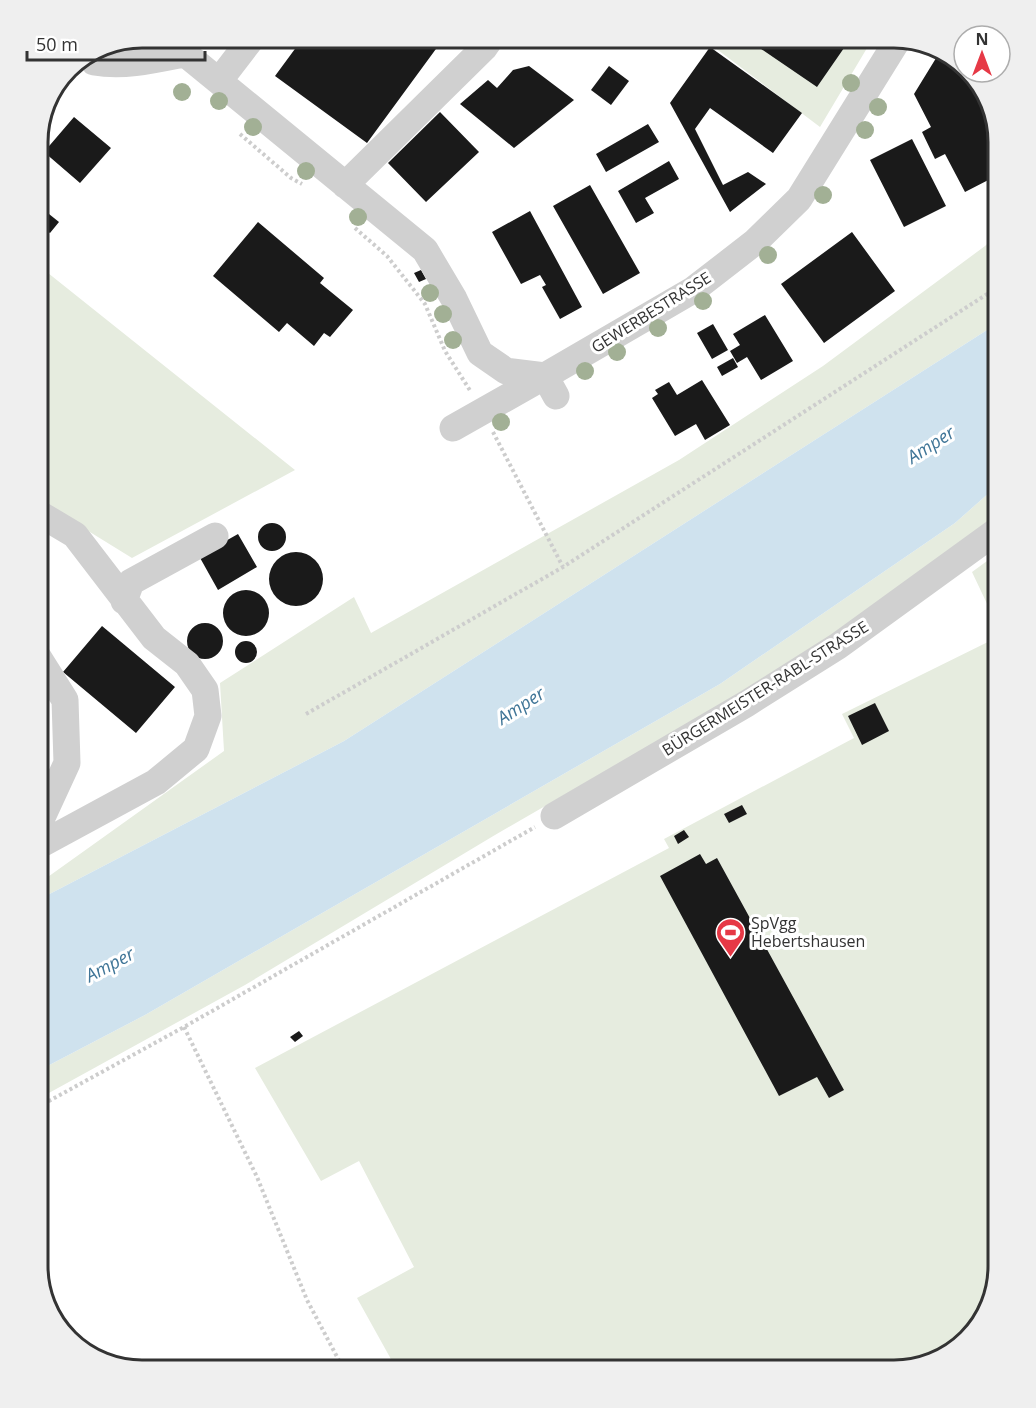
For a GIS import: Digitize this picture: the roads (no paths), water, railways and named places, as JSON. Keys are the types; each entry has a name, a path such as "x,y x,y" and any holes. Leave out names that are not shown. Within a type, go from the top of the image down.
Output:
{"street":[{"path":"94,62 114,65 148,62 172,48"},
{"path":"178,48 425,250 454,299 480,353 506,371 550,386"},
{"path":"219,81 244,48"},
{"path":"345,184 484,48"},
{"name":"GEWERBESTRASSE","path":"453,428 483,411 550,386 693,290 755,242 799,199 893,48"},
{"path":"48,519 75,535 154,638 187,664 205,690 208,716 196,749 156,782 48,841"},
{"path":"124,601 131,582 215,536"},
{"name":"BÜRGERMEISTER-RABL-STRASSE","path":"554,816 746,704 837,646 988,538"},
{"path":"48,673 65,700 67,763 48,804"}],"water":[{"name":"Amper","path":"988,329 988,494 955,523 720,684 145,1015 48,1066 48,895 344,741"}],"place":[{"name":"SpVgg Hebertshausen","path":"730,958"}]}
